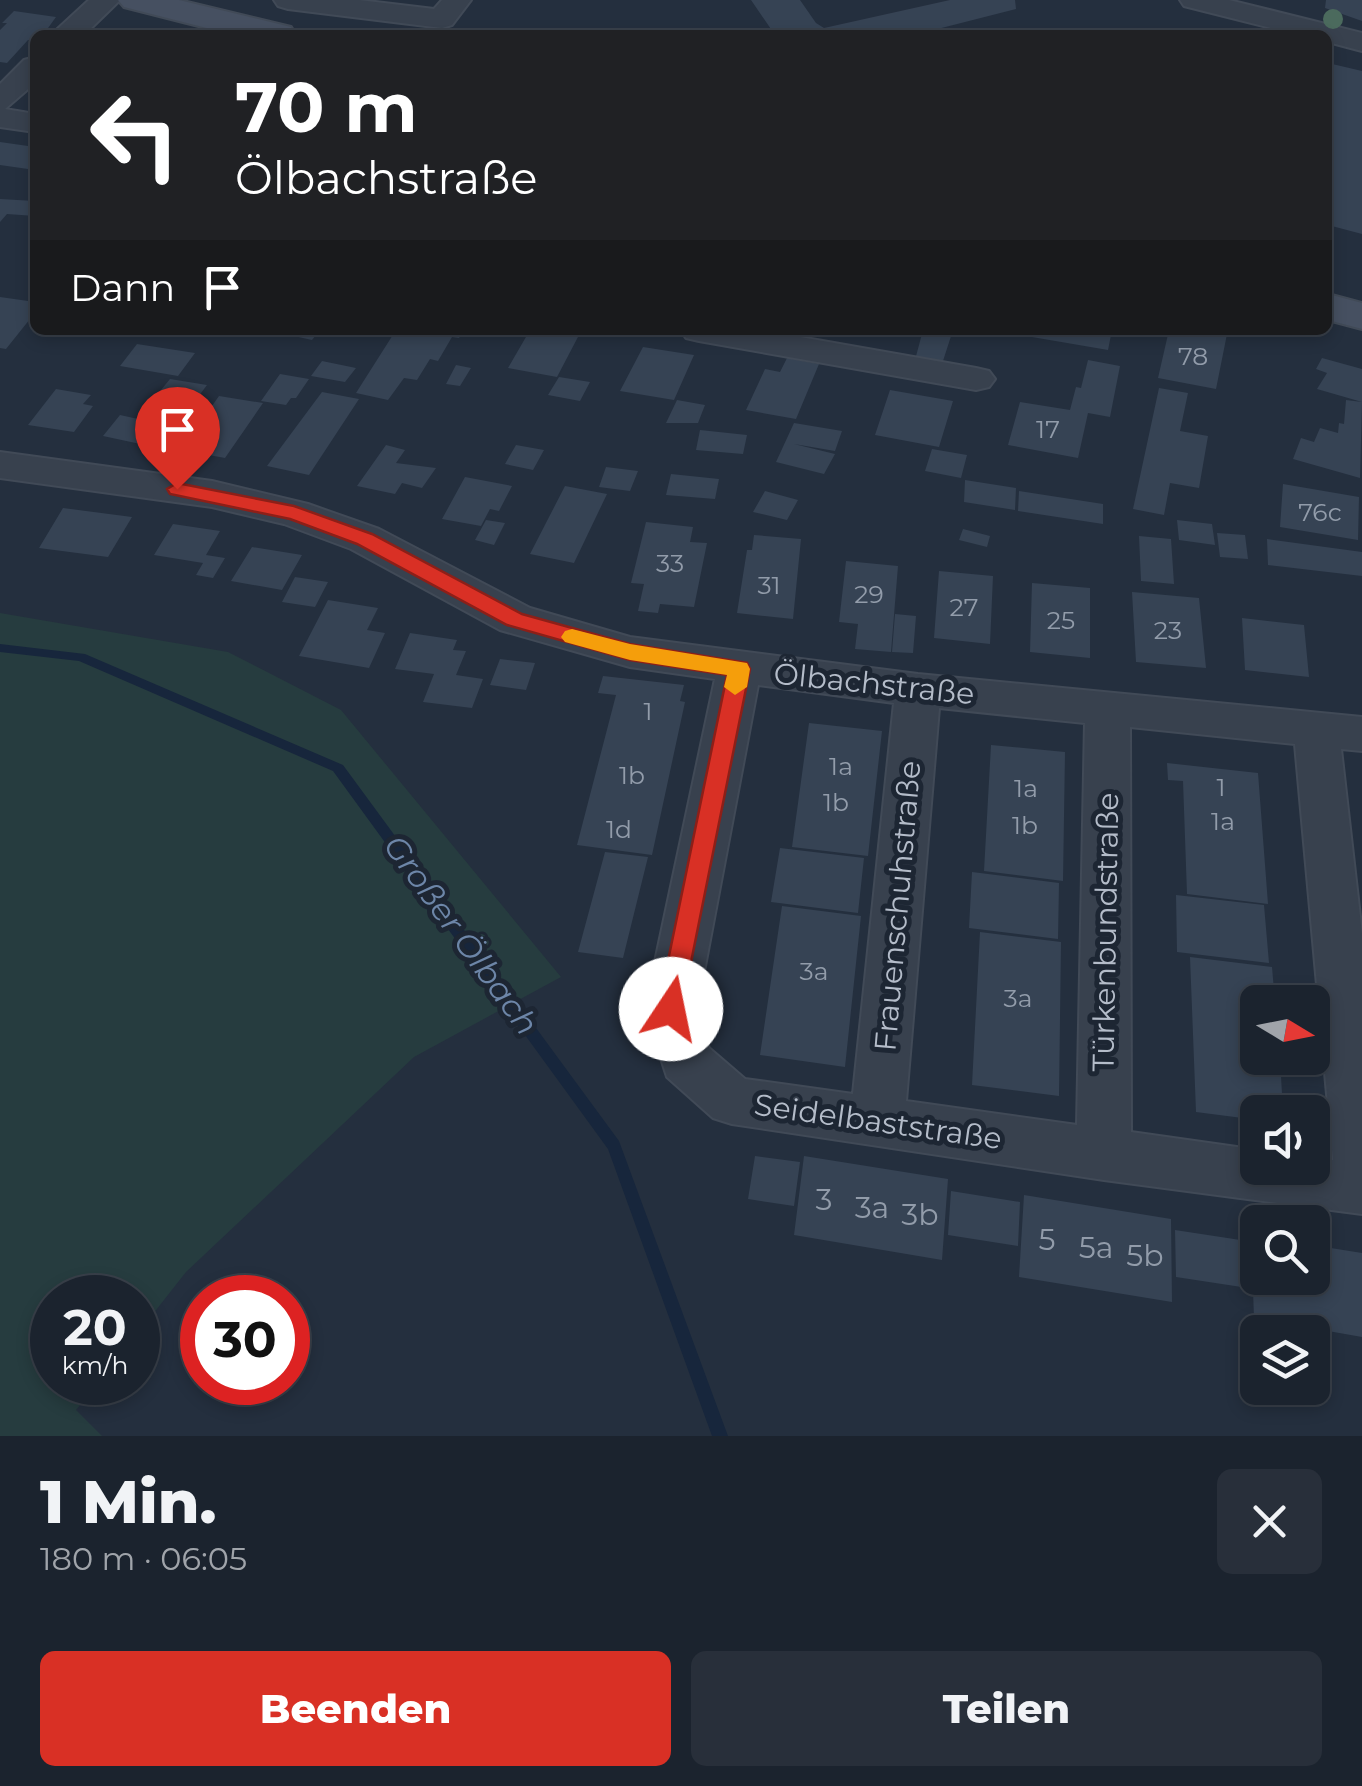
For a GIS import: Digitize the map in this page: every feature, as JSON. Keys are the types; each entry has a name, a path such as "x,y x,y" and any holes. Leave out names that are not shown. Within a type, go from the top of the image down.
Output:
{"main road":[{"path":"136,0 258,30"},
{"path":"1332,308 1362,316"}],"street":[{"path":"72,30 106,0"},
{"path":"288,0 442,18 457,0"},
{"path":"1194,0 1314,30"},
{"path":"1332,34 1362,42"},
{"path":"0,101 30,71"},
{"path":"0,118 30,122"},
{"path":"758,335 853,343 976,379"},
{"name":"Ölbachstraße","path":"0,466 212,494 294,513 365,539 515,620 630,652 918,690 1339,732"},
{"name":"Seidelbaststraße","path":"739,669 671,1009 686,1061 732,1101 1104,1156 1362,1189"},
{"name":"Frauenschuhstraße","path":"878,1122 918,690"},
{"name":"Türkenbundstraße","path":"1104,1156 1108,710"},
{"path":"1339,732 1362,1175"}],"green space":[{"path":"0,613 228,652 341,710 561,977 414,1057 180,1275 160,1305 160,1275 30,1275 30,1405 80,1405 76,1410 102,1436 0,1436"}],"building":[{"path":"751,0 800,0 824,28 950,0 1015,0 1016,9 934,30 772,30"},
{"path":"1326,0 1362,0 1362,21 1325,8"},
{"path":"14,11 56,17 47,30 30,30 30,40 7,63 0,62 0,30 7,23 2,23"},
{"path":"1332,64 1362,71 1362,234 1332,226"},
{"path":"0,142 30,146 30,169 0,165"},
{"path":"0,199 30,201 30,216 7,214 0,222"},
{"path":"0,297 30,301 30,319 6,349 0,348"},
{"path":"290,335 316,335 312,340"},
{"path":"393,335 461,335 452,337 438,361 430,359 417,380 404,378 388,400 356,393"},
{"path":"527,335 579,335 557,377 508,368"},
{"path":"922,335 951,335 942,364 915,360"},
{"path":"1033,335 1111,335 1108,350"},
{"path":"1168,335 1227,335 1216,389 1158,378"},
{"path":"137,344 195,353 178,376 120,366"},
{"path":"643,347 694,355 674,400 620,391"},
{"path":"787,358 819,364 796,419 746,410 765,369 780,372"},
{"path":"1322,358 1362,369 1362,402 1317,389 1327,373 1316,369"},
{"path":"1088,360 1120,366 1110,417 1088,413 1078,458 1008,445 1020,402 1070,410"},
{"path":"322,361 356,368 345,382 311,376"},
{"path":"456,365 471,368 460,386 446,384"},
{"path":"280,374 309,379 286,405 261,401"},
{"path":"559,377 590,382 580,401 548,395"},
{"path":"170,379 207,385 198,397 161,390"},
{"path":"1159,388 1188,393 1180,431 1208,436 1199,488 1170,483 1164,515 1133,509"},
{"path":"56,389 91,395 83,404 93,406 74,432 28,425"},
{"path":"890,390 953,401 939,447 875,435"},
{"path":"322,392 359,399 309,475 267,466"},
{"path":"219,396 263,403 225,458 181,450"},
{"path":"677,400 705,405 698,423 666,423"},
{"path":"1346,400 1362,402 1360,478 1293,459 1301,438 1314,442 1320,428 1338,433 1339,423 1344,424"},
{"path":"120,415 176,427 163,444 148,441 145,445 103,436"},
{"path":"794,423 842,431 835,451 794,444 835,454 824,474 776,462"},
{"path":"700,430 747,435 743,454 696,450"},
{"path":"386,445 405,450 396,463 436,468 422,488 402,483 395,494 357,486"},
{"path":"516,445 544,450 533,470 505,464"},
{"path":"932,449 967,455 961,478 925,471"},
{"path":"606,467 638,471 630,491 599,487"},
{"path":"671,474 719,479 715,499 666,495"},
{"path":"465,477 512,486 499,511 490,509 481,526 442,519"},
{"path":"965,480 1016,488 1015,510 964,502"},
{"path":"1283,484 1359,497 1358,540 1280,527"},
{"path":"565,486 607,494 574,563 530,554"},
{"path":"765,491 798,500 787,520 753,512"},
{"path":"1019,491 1103,504 1103,524 1018,511"},
{"path":"63,508 132,517 108,557 39,548"},
{"path":"486,520 505,523 494,545 475,540"},
{"path":"1177,520 1212,524 1215,545 1179,540"},
{"path":"646,522 693,527 690,542 707,543 694,607 660,604 658,613 638,611 644,584 631,583"},
{"path":"173,524 220,531 206,555 225,558 213,578 196,575 203,563 154,555"},
{"path":"963,529 990,536 987,547 959,540"},
{"path":"1217,533 1245,535 1248,559 1220,557"},
{"path":"754,535 801,539 793,619 737,613 747,550 752,550"},
{"path":"1139,536 1171,539 1174,584 1141,581"},
{"path":"1267,539 1362,552 1362,576 1268,565"},
{"path":"252,547 302,555 282,590 231,581"},
{"path":"846,561 898,566 891,652 855,649 858,624 839,622"},
{"path":"939,571 993,576 990,644 934,638"},
{"path":"295,577 328,582 315,607 282,602"},
{"path":"1032,583 1090,588 1090,658 1030,652"},
{"path":"1132,592 1199,598 1206,668 1136,662"},
{"path":"328,600 378,608 367,630 385,633 369,668 299,656"},
{"path":"895,614 916,616 913,653 892,652"},
{"path":"1242,618 1304,625 1309,677 1245,670"},
{"path":"410,633 457,640 453,650 466,651 456,675 483,679 472,708 423,702 434,674 395,669"},
{"path":"500,659 535,663 526,690 490,685"},
{"path":"603,676 684,685 680,701 685,702 652,855 577,845 616,695 598,693"},
{"path":"809,723 882,731 868,856 792,847"},
{"path":"991,745 1065,752 1063,881 984,871"},
{"path":"1167,763 1258,773 1268,904 1187,894 1183,781 1168,780"},
{"path":"780,848 864,858 858,913 771,902"},
{"path":"605,852 648,857 623,958 578,952"},
{"path":"972,872 1059,883 1058,939 969,928"},
{"path":"1176,895 1264,905 1269,963 1177,952"},
{"path":"782,906 861,916 845,1067 760,1055"},
{"path":"980,932 1061,942 1059,1096 972,1085"},
{"path":"1190,957 1272,967 1274,985 1240,985 1240,1075 1281,1075 1282,1095 1240,1095 1240,1118 1196,1112"},
{"path":"755,1156 800,1162 794,1206 748,1199"},
{"path":"804,1156 948,1179 942,1260 794,1235"},
{"path":"951,1191 1020,1202 1018,1246 948,1235"},
{"path":"1024,1195 1171,1219 1172,1302 1019,1277"},
{"path":"1175,1230 1240,1240 1240,1287 1176,1277"},
{"path":"1330,1248 1362,1253 1362,1337 1330,1331 1330,1315 1254,1315 1253,1295 1330,1295"}],"waterway":[{"name":"Großer Ölbach","path":"0,648 81,657 338,768 614,1146 720,1436"}],"slow traffic":[{"path":"572,637 630,652 739,669 735,687"}],"route":[{"path":"177,489 294,513 365,539 515,620 630,652 739,669 671,1009"}]}
